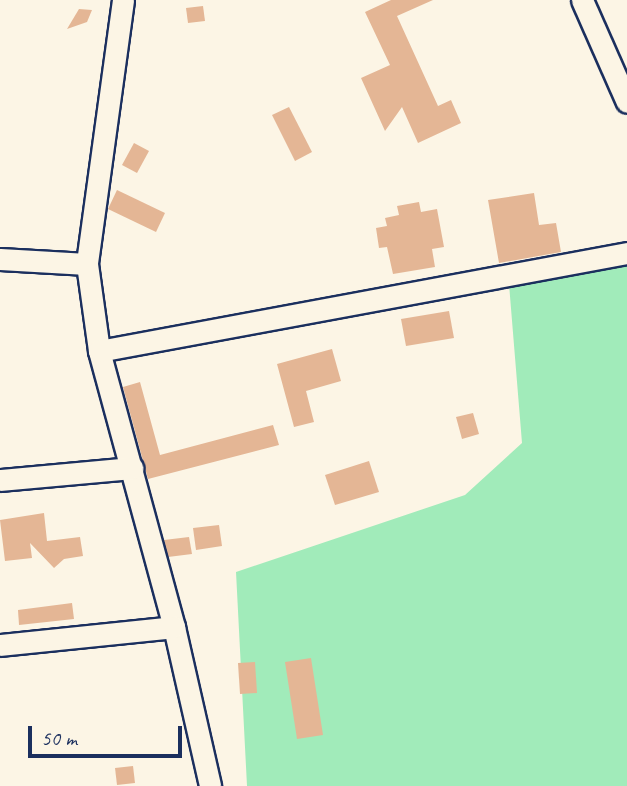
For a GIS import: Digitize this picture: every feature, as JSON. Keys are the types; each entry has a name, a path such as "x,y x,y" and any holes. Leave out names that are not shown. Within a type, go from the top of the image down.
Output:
{"street":[{"path":"124,0 87,264 99,351 174,627 210,786"},
{"path":"582,0 627,102"},
{"path":"99,351 627,253"},
{"path":"0,259 87,264"},
{"path":"0,480 132,468"},
{"path":"0,645 174,627"}],"green space":[{"path":"627,262 627,786 247,786 236,572 465,495 522,443 509,284"}],"building":[{"path":"391,0 433,0 397,16 438,106 451,100 461,123 418,143 402,107 385,131 361,78 390,65 365,12"},
{"path":"203,6 205,21 188,23 186,8"},
{"path":"79,9 92,10 87,22 67,29"},
{"path":"289,107 312,152 295,161 272,115"},
{"path":"134,143 149,151 137,173 122,165"},
{"path":"117,190 165,213 156,232 108,209"},
{"path":"534,193 539,225 556,223 561,252 499,263 488,200"},
{"path":"419,202 421,212 437,209 444,247 432,249 435,267 393,274 387,247 379,248 376,228 387,226 385,218 399,215 397,206"},
{"path":"449,311 454,338 406,346 401,319"},
{"path":"332,349 341,381 306,391 314,422 294,427 277,364"},
{"path":"140,382 160,455 273,425 279,445 148,479 123,387"},
{"path":"473,413 479,434 462,439 456,417"},
{"path":"369,461 379,492 335,505 325,475"},
{"path":"44,513 47,541 80,537 83,556 64,559 54,568 30,543 32,558 5,561 0,520"},
{"path":"219,525 222,546 196,550 193,528"},
{"path":"189,537 192,554 168,557 164,540"},
{"path":"72,603 74,619 19,625 18,610"},
{"path":"311,658 323,735 297,739 285,662"},
{"path":"255,662 257,693 240,694 238,663"},
{"path":"133,766 135,783 117,785 115,768"}]}
